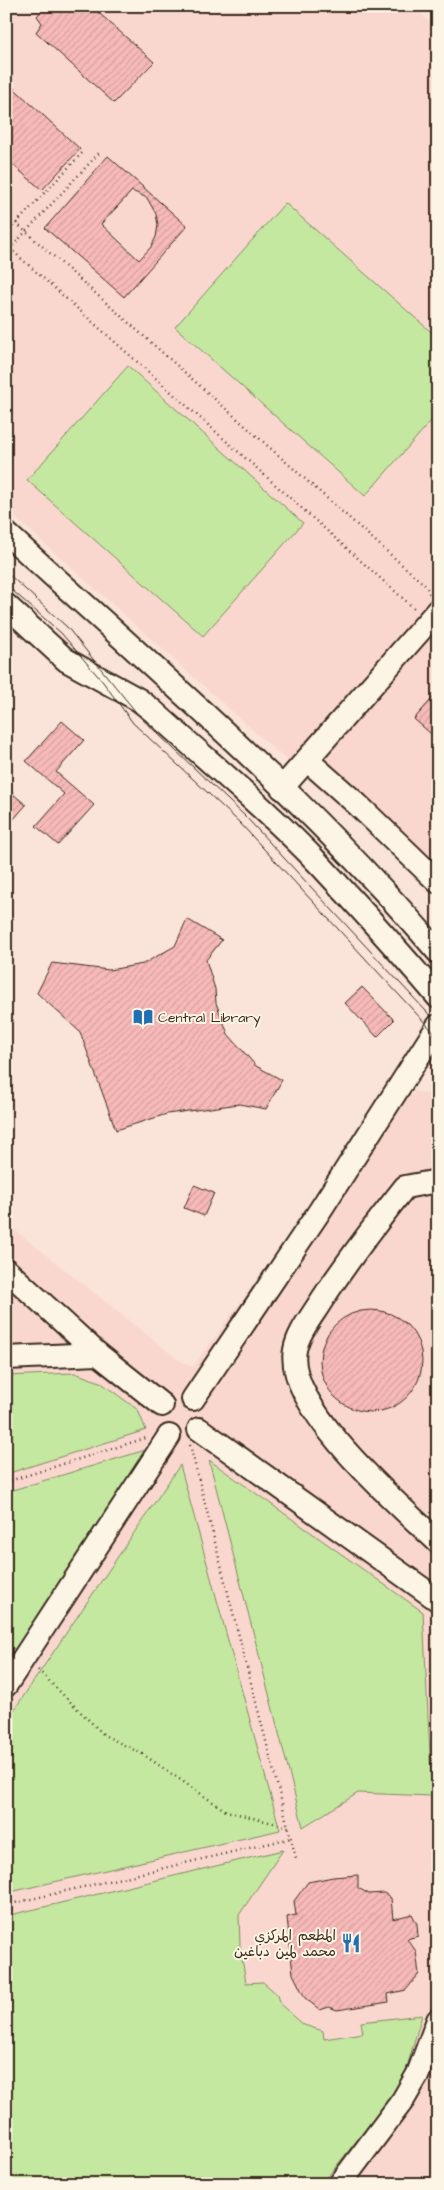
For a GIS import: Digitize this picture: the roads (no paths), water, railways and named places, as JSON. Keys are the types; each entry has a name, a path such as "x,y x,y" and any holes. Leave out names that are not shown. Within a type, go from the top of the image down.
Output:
{"street":[{"path":"6,533 282,788 398,905 438,952"},
{"path":"6,605 66,660 139,700 153,711 269,816 321,866 387,937 438,997"},
{"path":"282,788 307,760 430,606"},
{"path":"307,760 358,805 438,882"},
{"path":"193,1399 319,1212 438,1026"},
{"path":"438,1181 405,1187 325,1295 298,1340 294,1359 297,1381 330,1432 370,1477 438,1542"},
{"path":"6,1270 176,1427 438,1600"},
{"path":"6,1358 98,1354"},
{"path":"6,1685 176,1427 202,1416 198,1404 193,1399 180,1395 167,1400 176,1427"},
{"path":"340,2184 403,2100 426,2053 438,2020"}],"tram line":[{"path":"6,572 67,627 140,717 245,816 438,1024"},
{"path":"6,585 61,633 103,682 133,723 239,822 438,1037"}],"place":[{"name":"Central Library","path":"143,1017"},
{"name":"المطعم المركزي محمد لمين دباغين","path":"351,1943"}]}
